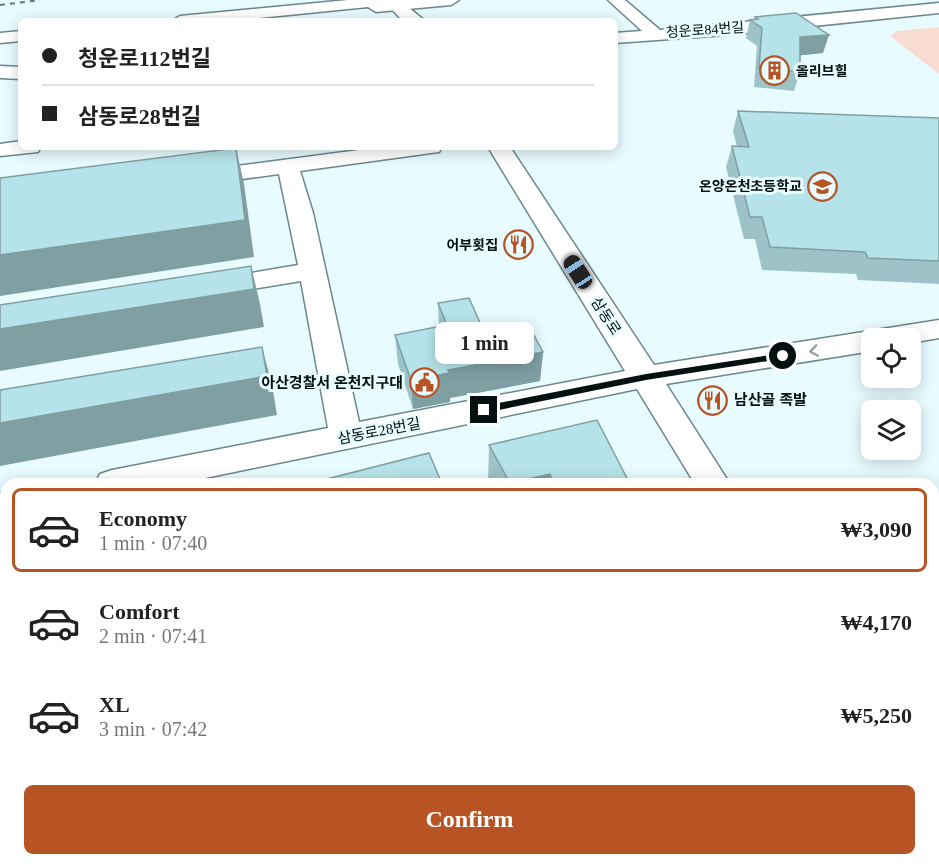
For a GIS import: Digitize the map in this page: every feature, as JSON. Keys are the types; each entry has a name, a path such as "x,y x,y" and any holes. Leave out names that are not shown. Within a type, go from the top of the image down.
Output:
{"street":[{"path":"219,18 400,2 451,0"},
{"path":"616,0 655,34"},
{"path":"400,2 407,16 411,18"},
{"path":"837,5 856,16"},
{"name":"청운로84번길","path":"618,38 727,30 939,8"},
{"path":"0,38 18,36"},
{"path":"0,72 18,73"},
{"path":"173,182 410,150"},
{"name":"삼동로","path":"501,150 709,478"},
{"path":"288,167 313,271 346,437"},
{"path":"185,292 313,271"},
{"name":"삼동로28번길","path":"142,478 646,377 861,343"}],"shaded area":[{"path":"939,27 939,74 890,36 897,31"}],"building":[{"path":"796,13 829,35 800,37 800,72 759,68 762,28 750,20 758,19 755,17"},
{"path":"738,111 939,118 939,261 868,258 865,252 770,247 762,217 750,217 732,146 749,147"},
{"path":"220,150 236,150 245,220 0,255 0,178"},
{"path":"251,266 254,289 0,329 0,305"},
{"path":"469,298 486,336 530,328 543,352 448,370 449,373 411,380 395,335 447,325 438,303"},
{"path":"262,347 267,376 0,423 0,390"},
{"path":"597,420 627,478 552,478 550,474 532,478 507,478 489,445"},
{"path":"429,453 439,478 331,478"}],"railway":[{"path":"0,5 40,0"}],"place":[{"name":"올리브힐","path":"775,71"},
{"name":"온양온천초등학교","path":"823,186"},
{"name":"어부횟집","path":"519,245"},
{"name":"아산경찰서 온천지구대","path":"424,383"},
{"name":"남산골 족발","path":"713,400"}],"route":[{"path":"484,410 646,377 783,356"}]}
